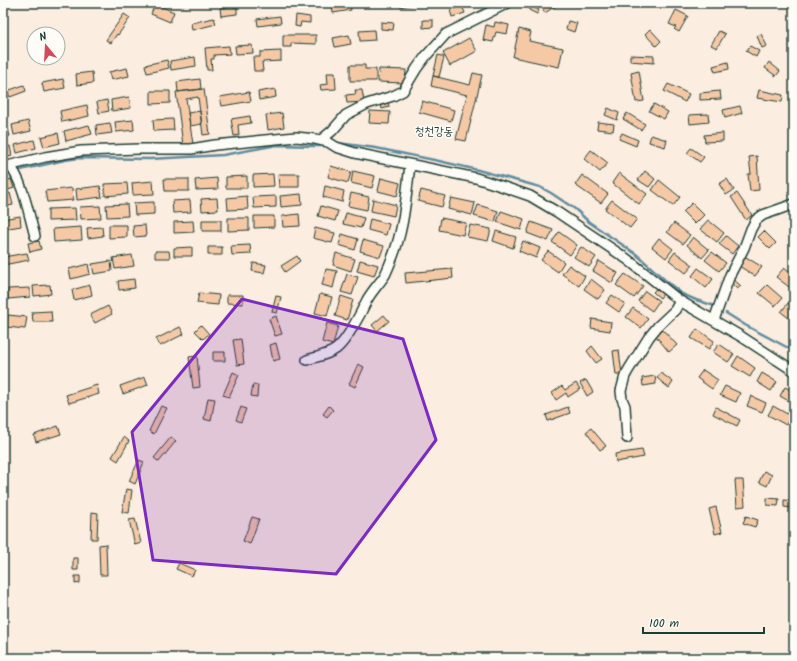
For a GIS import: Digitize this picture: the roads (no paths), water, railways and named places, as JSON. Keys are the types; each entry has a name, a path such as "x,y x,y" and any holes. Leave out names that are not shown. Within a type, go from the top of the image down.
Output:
{"street":[{"path":"328,143 332,130 346,115 367,104 393,96 403,91 426,56 446,34 508,3"},
{"path":"34,236 21,188 11,170 45,157 92,150 191,148 296,137 315,139 355,153 476,178 530,196 557,212 627,259 680,301 714,320 794,371"},
{"path":"307,360 329,353 336,349 345,338 375,287 385,275 397,245 406,202 410,165"},
{"path":"714,320 730,275 744,248 750,229 756,220 763,215 794,204"},
{"path":"627,438 625,406 621,391 626,376 649,337 675,310 680,301"}],"waterway":[{"path":"336,144 376,148 439,161 540,187 575,209 589,222 636,254 682,294 715,306"},
{"path":"16,171 79,158 150,159 223,155 277,145 327,146"},
{"path":"3,176 11,173"},
{"path":"726,313 745,325 794,351"}],"district":[{"name":"청천강동","path":"434,131"}]}
